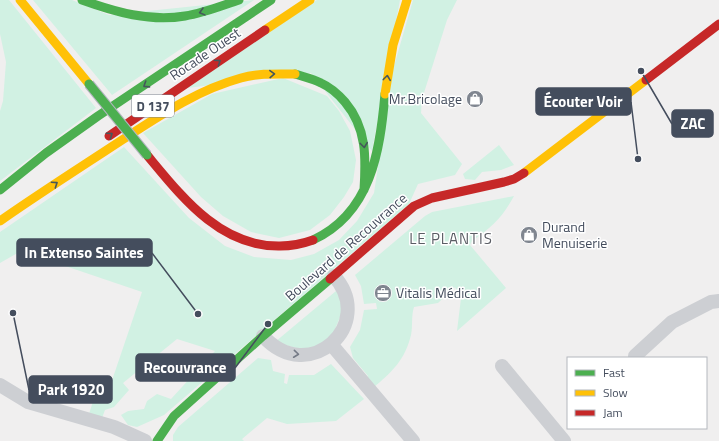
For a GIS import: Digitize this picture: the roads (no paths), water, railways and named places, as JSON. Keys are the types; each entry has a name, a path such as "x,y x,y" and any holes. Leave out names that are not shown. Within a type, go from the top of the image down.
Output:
{"main road":[{"path":"20,0 147,155 193,208 216,226 241,240 264,246 278,247 303,244 322,235 340,223 347,216 354,208 364,190 376,159 380,143 389,64 393,43 406,0"},
{"path":"82,0 120,13 154,17 185,16 204,12 239,0"},
{"name":"Rocade Ouest","path":"0,190 46,153 98,116 271,0"},
{"name":"Rocade Ouest","path":"99,143 310,0"},
{"name":"Boulevard de Recouvrance","path":"157,441 174,416 264,336 421,202 432,198 504,182 523,174 719,24"},
{"name":"D 137","path":"0,221 86,163 194,95 220,84 244,77 263,74 297,74 311,78 337,93 346,103 354,115 364,140 364,190"},
{"path":"0,216 79,157"}],"street":[{"path":"264,336 270,343 281,351 294,355 307,355 320,352 331,344 340,335 343,329 346,322 348,309 346,296 341,284 334,276"},
{"path":"635,356 672,322 711,302 719,301"},
{"path":"331,344 413,441"},
{"path":"502,366 564,441"},
{"path":"0,385 28,402 114,427 145,441"}],"place":[{"name":"ZAC","path":"641,71"},
{"name":"Mr.Bricolage","path":"475,99"},
{"name":"Écouter Voir","path":"638,159"},
{"name":"Durand Menuiserie","path":"529,235"},
{"name":"Vitalis Médical","path":"383,293"},
{"name":"Park 1920","path":"13,313"},
{"name":"In Extenso Saintes","path":"198,314"},
{"name":"Recouvrance","path":"268,324"}],"district":[{"name":"LE PLANTIS","path":"451,239"}]}
